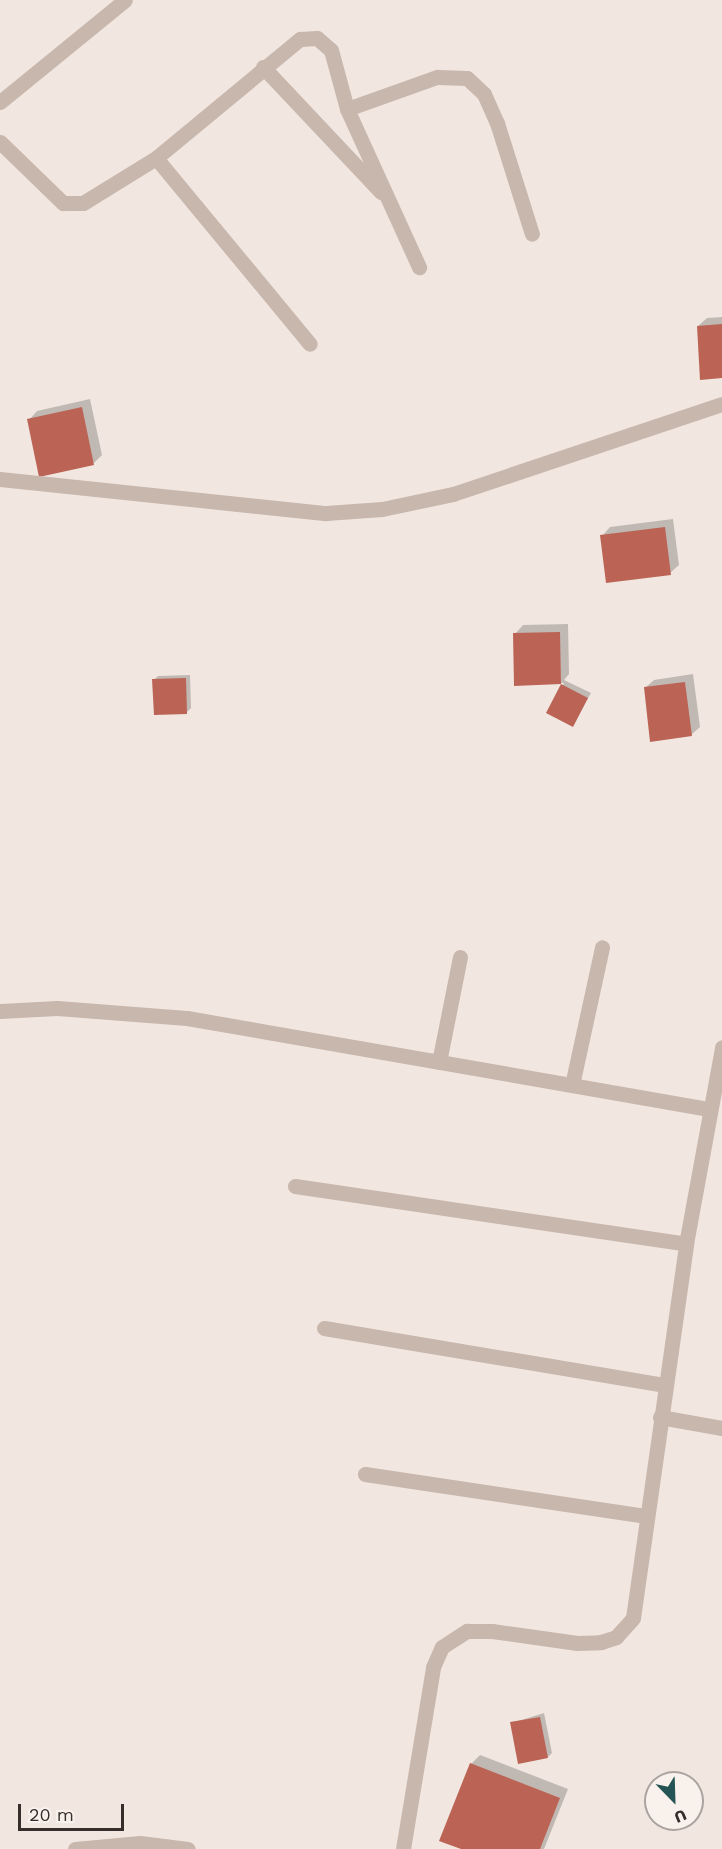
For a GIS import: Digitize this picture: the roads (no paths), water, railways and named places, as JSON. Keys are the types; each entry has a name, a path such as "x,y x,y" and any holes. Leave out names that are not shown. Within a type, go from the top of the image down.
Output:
{"street":[{"path":"0,102 125,0"},
{"path":"0,142 63,203 83,203 156,158 300,39 317,39 331,50 347,110 419,267"},
{"path":"263,68 389,201"},
{"path":"347,110 437,77 467,78 483,94 497,123 531,234"},
{"path":"156,158 310,344"},
{"path":"0,478 326,513 382,509 453,494 722,404"},
{"path":"572,1085 602,947"},
{"path":"439,1062 460,957"},
{"path":"0,1011 57,1008 187,1018 709,1109"},
{"path":"403,1849 433,1667 442,1647 467,1631 492,1630 578,1643 616,1637 633,1618 664,1385 709,1109 722,1047"},
{"path":"295,1186 686,1244"},
{"path":"324,1328 664,1385"},
{"path":"660,1417 722,1428"},
{"path":"365,1474 647,1516"},
{"path":"75,1849 140,1843 188,1849"}]}
